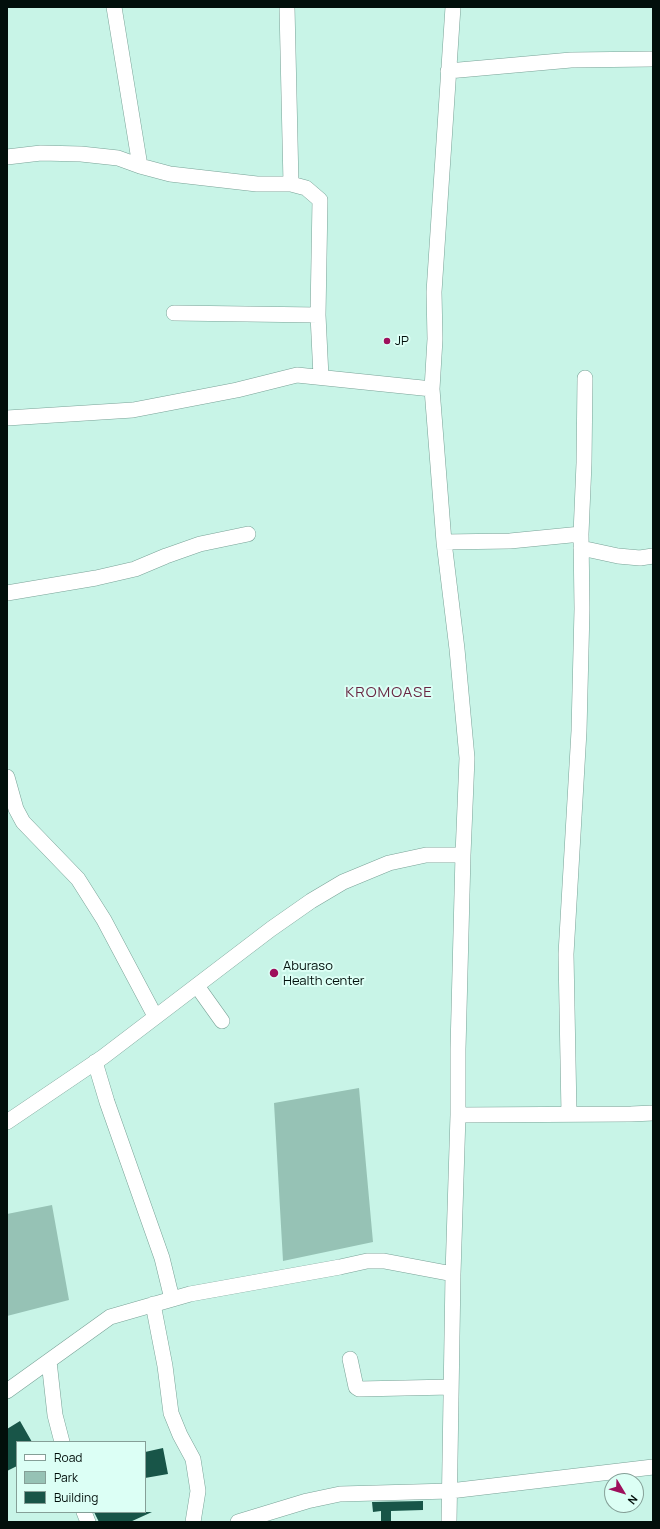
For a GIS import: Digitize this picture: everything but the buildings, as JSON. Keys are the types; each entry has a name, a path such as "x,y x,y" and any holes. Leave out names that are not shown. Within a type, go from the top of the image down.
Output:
{"street":[{"path":"114,7 140,166"},
{"path":"287,7 291,184"},
{"path":"449,1522 453,1274 458,1115 458,1049 467,758 457,649 444,542 432,389 435,340 434,292 453,7"},
{"path":"448,71 571,60 653,59"},
{"path":"7,157 41,153 81,154 118,158 170,174 256,184 291,184 306,188 320,200 318,316 321,378"},
{"path":"174,313 318,316"},
{"path":"7,418 133,410 237,390 297,375 432,389"},
{"path":"569,1114 566,954 579,723 585,378"},
{"path":"7,593 96,578 135,569 200,544 248,534"},
{"path":"444,542 581,541 618,556 640,558 653,556"},
{"path":"7,777 16,809 23,822 78,879 104,920 156,1016"},
{"path":"7,1122 95,1062 311,901 343,882 389,863 426,855 463,855"},
{"path":"197,986 222,1021"},
{"path":"95,1062 107,1102 160,1252 172,1299"},
{"path":"458,1115 653,1113"},
{"path":"7,1391 110,1317 190,1294 367,1261 384,1261 453,1274"},
{"path":"153,1304 171,1413 193,1459 198,1491 193,1522"},
{"path":"350,1359 356,1387 359,1389 451,1387"},
{"path":"49,1361 55,1415 62,1441"},
{"path":"238,1522 307,1501 340,1494 450,1491 653,1467"}],"green space":[{"path":"359,1088 373,1242 283,1261 274,1103"},
{"path":"52,1205 69,1300 7,1316 7,1214"}],"place":[{"name":"JP","path":"387,341"},
{"name":"Aburaso Health center","path":"274,973"}],"district":[{"name":"KROMOASE","path":"389,693"}]}
